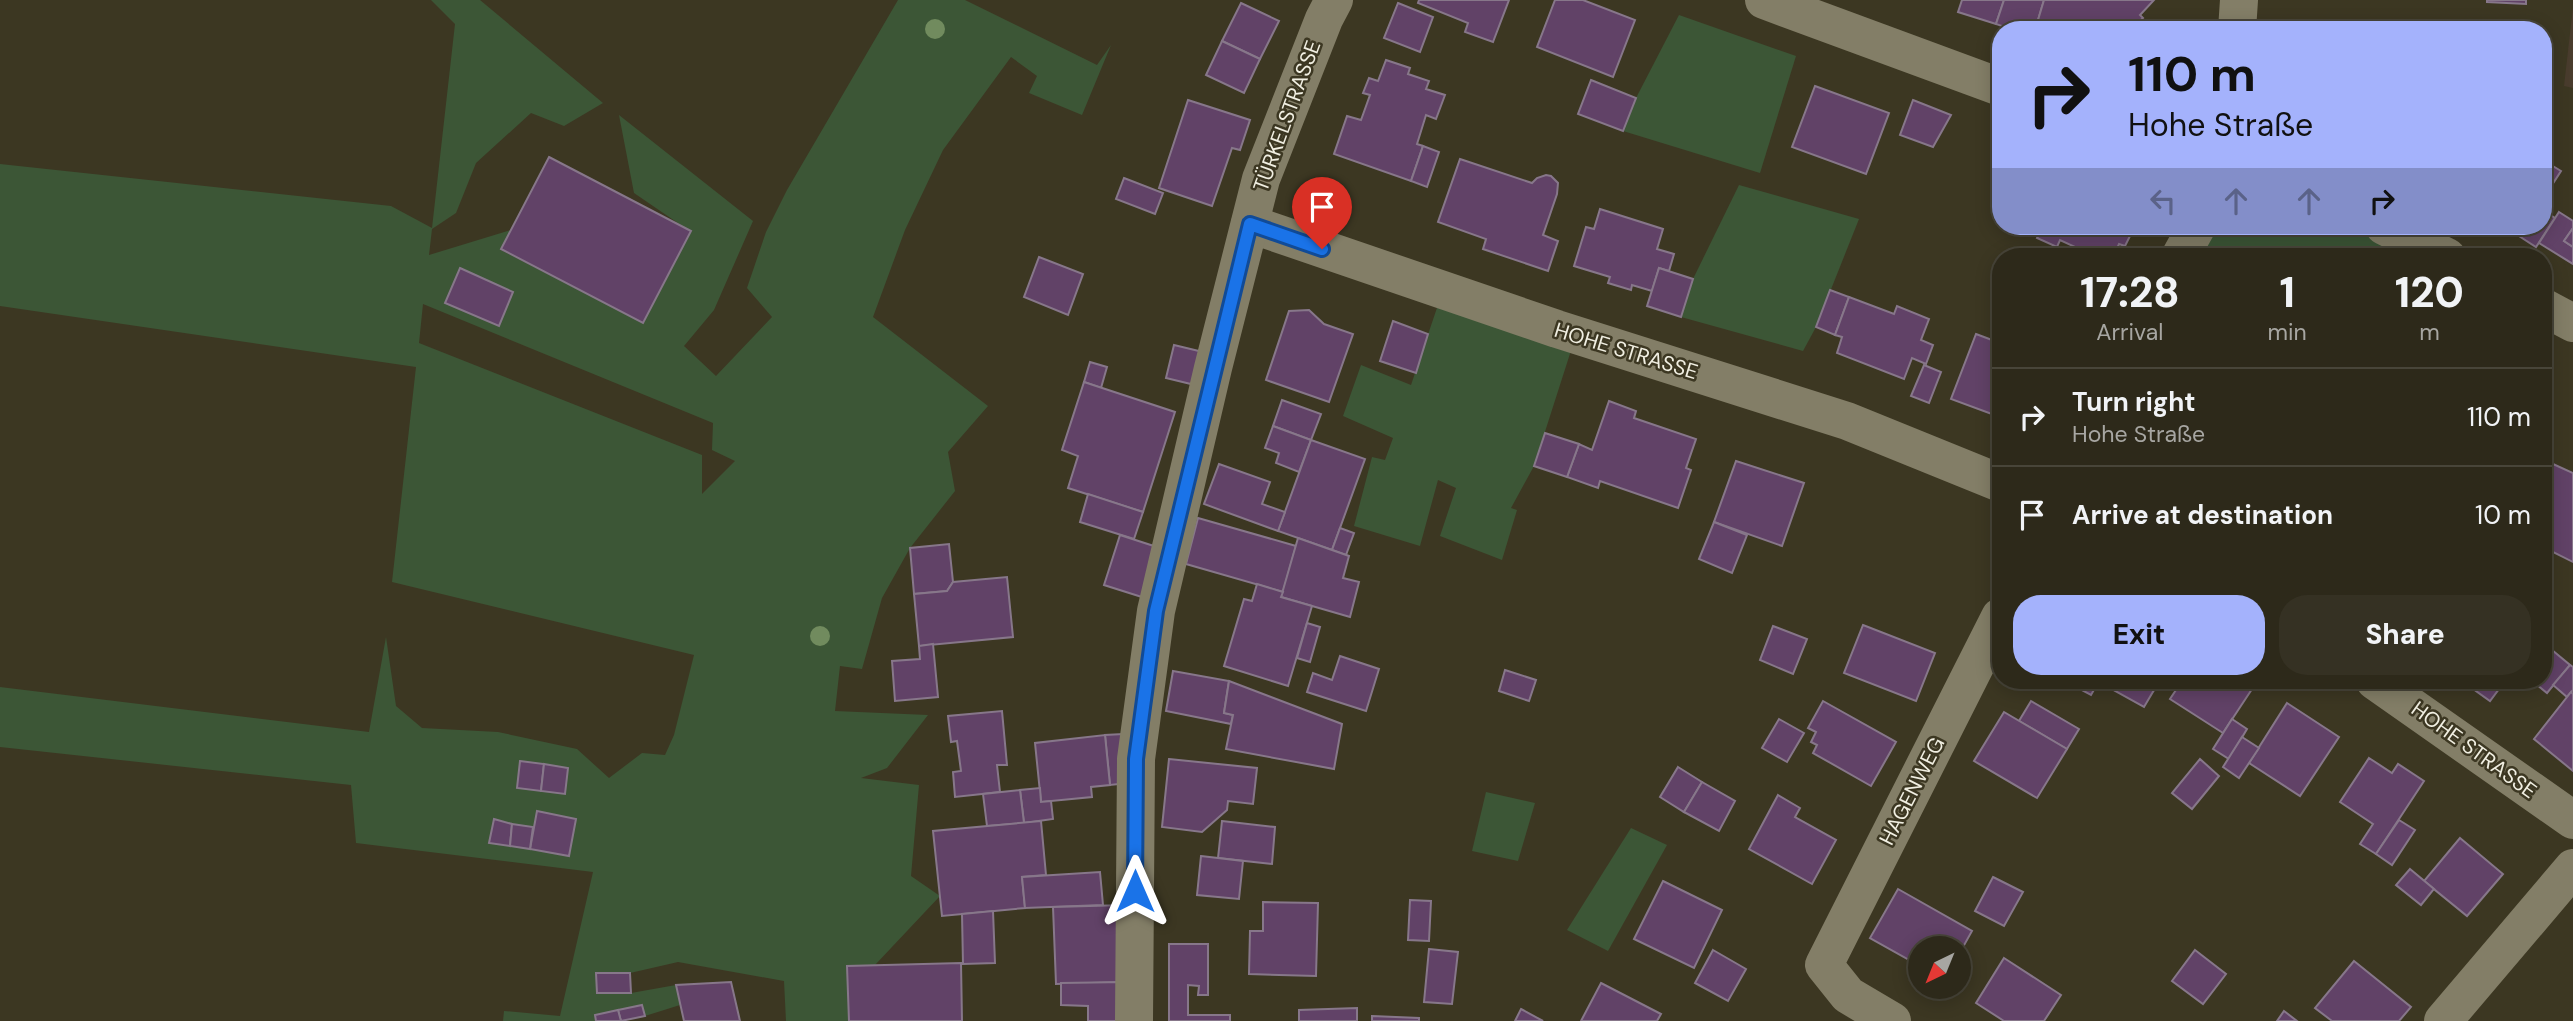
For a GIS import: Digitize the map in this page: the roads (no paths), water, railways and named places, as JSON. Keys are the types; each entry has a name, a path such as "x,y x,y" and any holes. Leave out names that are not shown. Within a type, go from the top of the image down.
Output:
{"street":[{"name":"TÜRKELSTRASSE","path":"1135,1021 1136,759 1156,611 1261,179 1334,0"},
{"path":"1764,0 1992,84"},
{"path":"2238,21 2239,0"},
{"name":"HOHE STRASSE","path":"1250,224 1557,330 1847,421 1992,480"},
{"path":"2402,235 2429,248"},
{"path":"2552,312 2573,323"},
{"name":"HAGENWEG","path":"1892,1021 1848,995 1824,965 1992,633"},
{"name":"HOHE STRASSE","path":"2386,689 2573,820"},
{"path":"2443,1021 2573,868"}]}
